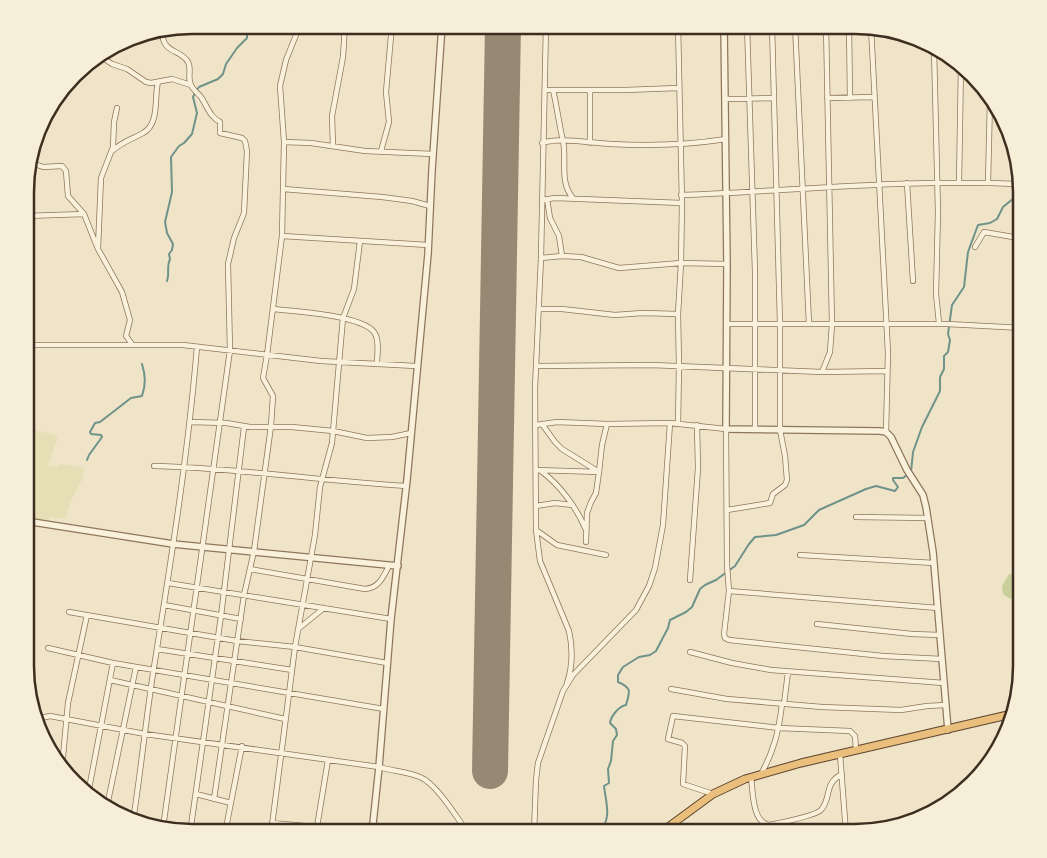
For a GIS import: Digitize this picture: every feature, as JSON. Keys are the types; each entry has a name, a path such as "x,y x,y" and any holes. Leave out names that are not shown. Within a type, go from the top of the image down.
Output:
{"highway":[{"path":"672,824 713,794 751,777 856,750 1005,716"}],"street":[{"path":"214,799 244,595 254,551 271,426 274,396 264,378 282,236 284,142 280,86 286,60 296,34"},
{"path":"333,146 332,116 343,57 344,34"},
{"path":"381,151 389,122 386,92 391,34"},
{"path":"373,824 428,246 441,34"},
{"path":"534,824 538,763 551,721 571,670 571,643 568,631 540,561 536,530 539,424 536,366 541,258 542,143 546,34"},
{"path":"678,34 679,144 682,195 678,314 678,424"},
{"path":"724,34 727,264 725,368 727,565 729,591 725,638 729,640 882,656 942,660"},
{"path":"747,34 753,192 756,369 754,430"},
{"path":"727,510 767,505 770,503 775,491 785,485 787,480 780,430 780,324 772,34"},
{"path":"795,34 809,324"},
{"path":"822,372 830,352 832,324 826,34"},
{"path":"849,34 850,98"},
{"path":"871,35 886,324 886,432"},
{"path":"163,37 166,46 189,63 191,85"},
{"path":"934,55 938,212 936,294 939,324"},
{"path":"106,60 127,69 146,82 172,79 191,85 200,95 213,117 220,122 221,134 242,138 245,141 247,151 244,213 234,238 228,264 230,350 164,821"},
{"path":"959,182 961,75"},
{"path":"111,152 128,139 144,133 152,123 155,115 158,82"},
{"path":"545,90 678,88"},
{"path":"553,90 563,141 565,184 573,198"},
{"path":"590,90 590,143"},
{"path":"827,98 874,97"},
{"path":"725,99 773,98"},
{"path":"98,249 100,184 102,171 111,152 118,108"},
{"path":"988,183 990,109"},
{"path":"542,143 563,141 679,144 726,139"},
{"path":"284,142 433,154"},
{"path":"36,165 43,167 57,166 64,168 66,171 68,196 84,214 98,249 122,292 130,320 126,336 132,344"},
{"path":"682,195 936,182 1013,184"},
{"path":"907,183 913,281"},
{"path":"283,189 382,197 412,201 430,206"},
{"path":"542,200 573,198 682,202"},
{"path":"548,199 552,222 558,232 562,256"},
{"path":"34,216 84,214"},
{"path":"975,247 984,232 1013,238"},
{"path":"282,236 428,246"},
{"path":"284,824 272,823 285,719 322,480 333,431 343,318 354,289 360,241"},
{"path":"541,258 581,257 619,268 681,264 727,264"},
{"path":"273,309 309,312 343,318 371,329 377,341 377,363"},
{"path":"539,309 615,315 643,313 678,314"},
{"path":"726,324 958,324 1013,327"},
{"path":"34,344 132,344 197,347 267,355 416,366"},
{"path":"134,813 153,670 168,583 184,467 197,347"},
{"path":"536,366 679,366 780,371 887,371"},
{"path":"190,422 220,423 244,427 271,426 333,431 367,438 392,437 411,433"},
{"path":"539,424 557,422 607,424 670,423 726,429 886,432 891,437 907,470 923,495 928,518 934,563 948,730"},
{"path":"567,682 632,615 649,586 655,568 663,525 670,423"},
{"path":"539,424 562,449 599,472"},
{"path":"586,542 589,506 596,493 602,445 607,424"},
{"path":"690,580 698,468 697,425"},
{"path":"191,824 221,616 244,427"},
{"path":"154,466 264,473 322,480 406,486"},
{"path":"539,470 599,472"},
{"path":"539,470 553,481 572,504 586,531"},
{"path":"536,506 555,503 572,504"},
{"path":"856,517 928,518"},
{"path":"34,522 173,544 398,566"},
{"path":"536,530 557,545 606,555"},
{"path":"800,555 934,563"},
{"path":"250,569 306,580 370,589 379,583 389,566"},
{"path":"168,583 391,619"},
{"path":"729,591 938,608"},
{"path":"164,604 241,619"},
{"path":"298,629 324,608"},
{"path":"69,612 218,638 295,647 387,663"},
{"path":"63,758 71,689 88,615"},
{"path":"817,624 940,635"},
{"path":"48,648 113,663 384,709"},
{"path":"157,649 292,670"},
{"path":"690,652 732,663 788,672 944,684"},
{"path":"90,786 113,663"},
{"path":"108,800 136,666"},
{"path":"761,774 771,754 779,728 788,672"},
{"path":"110,680 285,719"},
{"path":"671,689 727,699 783,704 889,710 946,705"},
{"path":"43,718 50,716 145,734 242,746 379,767 417,776 434,787 461,824"},
{"path":"713,794 683,784 685,746 682,743 668,739 673,716 779,728 850,731 855,736 856,750"},
{"path":"227,824 242,746"},
{"path":"840,754 845,824"},
{"path":"317,824 328,760"},
{"path":"773,824 819,812 825,804 832,780 842,774"},
{"path":"751,777 756,810 764,824"},
{"path":"196,794 231,803"}],"shaded area":[{"path":"35,430 58,436 48,466 58,467 60,464 84,468 83,478 72,498 65,519 50,517 49,520 34,519"}],"green space":[{"path":"1009,574 1013,575 1013,598 1010,599 1003,594 1002,586"}],"waterway":[{"path":"167,281 169,254 173,244 167,233 165,222 172,192 171,157 179,146 192,134 197,113 193,97 196,91 199,87 218,79 223,74 226,64 247,38 247,34"},
{"path":"911,472 913,452 922,427 940,391 940,377 944,369 944,356 948,352 950,340 948,334 952,305 964,287 968,252 978,225 990,223 997,219 1003,207 1013,199"},
{"path":"87,460 102,437 101,435 91,434 90,432 95,423 100,422 131,398 142,396 145,380 142,364"},
{"path":"605,824 607,804 604,786 609,783 608,769 611,761 613,741 617,735 616,729 610,723 616,712 626,705 629,693 628,688 618,682 618,675 623,667 639,657 650,655 656,651 670,620 692,607 700,589 735,566 755,537 776,535 804,525 819,510 866,489 876,486 895,491 898,487 893,478 903,478 907,475"}],"runway":[{"path":"490,771 503,34"}]}
